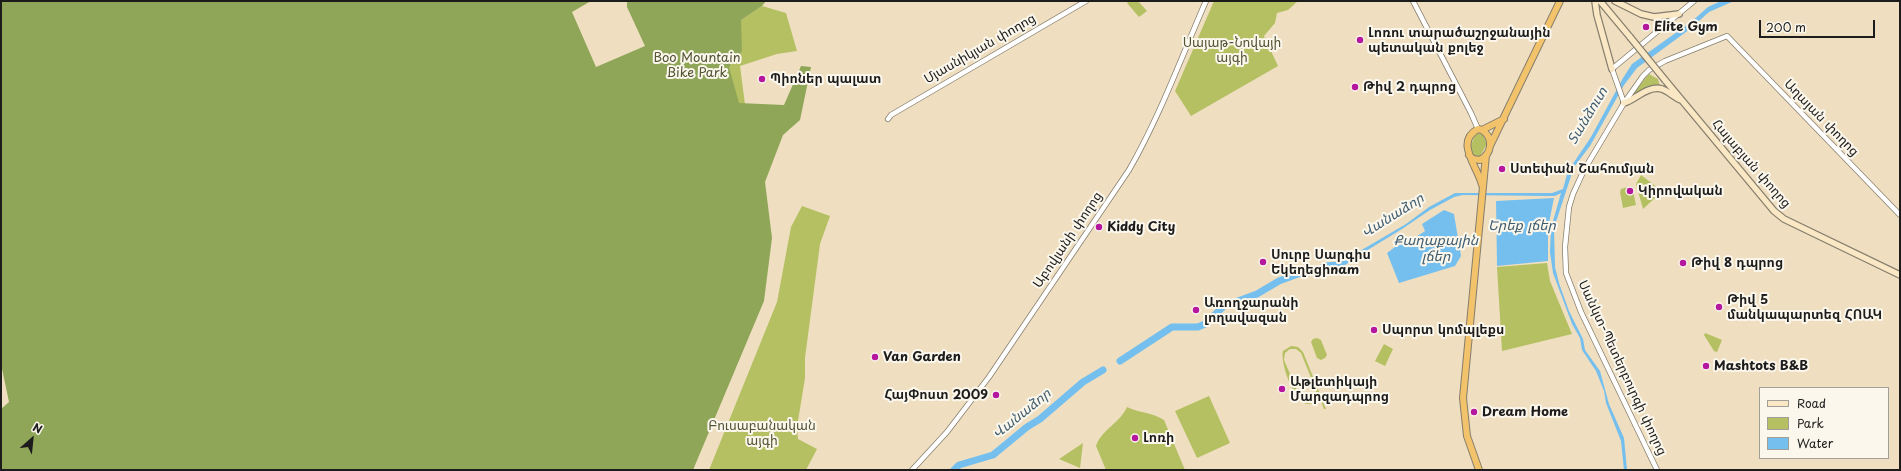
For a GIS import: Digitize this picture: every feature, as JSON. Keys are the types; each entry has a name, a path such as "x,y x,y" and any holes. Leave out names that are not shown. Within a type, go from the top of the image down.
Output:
{"highway":[{"path":"1479,470 1467,436 1463,398 1486,156 1560,1"},
{"path":"1482,186 1469,155 1467,141 1470,136 1480,130 1504,119"},
{"path":"1480,130 1488,136 1490,146"},
{"path":"1469,155 1477,160 1483,159 1486,156"}],"main road":[{"path":"1595,1 1597,16 1612,69"},
{"name":"Հալաբյան փողոց","path":"1600,1 1774,211 1784,219 1900,275"},
{"path":"1615,1 1641,14 1654,17 1679,14"},
{"path":"1624,103 1631,101 1647,91 1657,88 1683,101"}],"street":[{"name":"Մյասնիկյան փողոց","path":"888,119 891,115 949,80 1086,1"},
{"name":"Աբովյանի փողոց","path":"912,470 947,432 989,376 1129,170 1144,144 1168,92 1206,1"},
{"path":"1413,1 1480,130"},
{"path":"1624,103 1612,69 1694,1"},
{"name":"Սանկտ-Պետերբուրգի փողոց","path":"1657,470 1581,312 1566,273 1565,258 1567,221 1573,194 1584,170 1638,82 1655,66 1727,36"},
{"name":"Աղայան փողոց","path":"1727,36 1900,215"}],"green space":[{"path":"1,1 591,1 572,12 596,67 645,46 627,7 627,1 766,1 762,6 741,20 742,51 729,67 739,103 784,105 801,66 811,67 800,120 783,135 765,182 772,238 764,301 693,470 1,470 1,409 9,402 1,364"},
{"path":"1129,1 1138,1 1147,11 1139,17 1127,3"},
{"name":"Սայաթ-Նովայի այգի","path":"1214,1 1298,1 1288,10 1277,13 1275,23 1264,36 1278,66 1191,116 1175,91"},
{"name":"Boo Mountain Bike Park","path":"762,6 786,13 797,51 777,54 740,66 747,120 655,48 724,31"},
{"path":"1649,74 1658,79 1660,87 1633,97 1633,93"},
{"path":"1482,132 1487,144 1479,158 1473,156 1470,148 1475,135"},
{"path":"1641,175 1658,188 1654,195 1655,198 1643,209 1636,184"},
{"path":"1632,186 1636,205 1623,208 1620,192 1621,189"},
{"name":"Բուսաբանական այգի","path":"802,206 830,216 820,244 805,358 805,378 797,427 798,439 817,449 806,470 709,470 777,302 791,227"},
{"path":"1547,263 1550,281 1572,334 1502,351 1497,267"},
{"path":"1705,333 1722,340 1717,352 1714,351 1704,335"},
{"path":"1317,338 1321,340 1327,355 1321,360 1317,358 1311,342 1313,339"},
{"path":"1384,344 1393,349 1385,366 1375,361"},
{"path":"1291,346 1298,347 1303,352 1326,409 1324,409 1319,396 1312,403 1305,403 1298,398 1292,389 1284,367 1283,351","holes":["1290,349 1296,349 1301,353 1316,390 1316,397 1311,401 1305,401 1300,397 1284,360 1285,353"]},
{"path":"1209,396 1230,443 1197,458 1175,411"},
{"name":"Լոռի","path":"1127,407 1155,415 1164,420 1185,470 1106,470 1096,446 1102,435 1124,413"},
{"path":"1083,443 1080,468 1059,459"}],"water":[{"path":"1721,1 1734,1 1709,12 1690,29 1637,68 1624,85 1590,146 1574,167 1554,228 1555,267 1559,283 1569,311 1583,339 1585,350 1600,371 1609,404 1624,438 1627,470 1624,470 1621,441 1606,403 1604,391 1596,371 1582,350 1580,338 1572,324 1553,273 1550,252 1551,228 1561,193 1555,196 1463,195 1454,197 1430,210 1348,262 1340,266 1336,265 1406,224 1429,207 1455,193 1552,193 1563,189 1568,171 1591,137 1632,64 1691,22 1708,7"},
{"name":"Երեք լճեր","path":"1554,198 1548,228 1548,261 1497,266 1496,201"},
{"name":"Քաղաքային լճեր","path":"1444,210 1454,214 1461,256 1455,266 1399,283 1387,253 1425,231 1422,224"}],"waterway":[{"name":"Վանաձոր","path":"1120,361 1172,327 1198,327 1205,324 1224,306 1257,294 1279,281 1298,274 1315,272 1325,266 1338,265 1345,261"},
{"name":"Վանաձոր","path":"954,470 959,465 993,455 1027,427 1040,419 1083,382 1103,370"}],"place":[{"name":"Elite Gym","path":"1646,27"},
{"name":"Լոռու տարածաշրջանային պետական քոլեջ","path":"1360,40"},
{"name":"Պիոներ պալատ","path":"762,79"},
{"name":"Թիվ 2 դպրոց","path":"1355,87"},
{"name":"Ստեփան Շահումյան","path":"1502,169"},
{"name":"Կիրովական","path":"1630,191"},
{"name":"Kiddy City","path":"1099,227"},
{"name":"Սուրբ Սարգիս Եկեղեցիnam","path":"1263,262"},
{"name":"Թիվ 8 դպրոց","path":"1683,263"},
{"name":"Թիվ 5 մանկապարտեզ ՀՈԱԿ","path":"1719,307"},
{"name":"Առողջարանի լողավազան","path":"1196,310"},
{"name":"Սպորտ կոմպլեքս","path":"1374,330"},
{"name":"Van Garden","path":"875,357"},
{"name":"Mashtots B&B","path":"1706,366"},
{"name":"Աթլետիկայի Մարզադպրոց","path":"1282,389"},
{"name":"ՀայՓոստ 2009","path":"996,395"},
{"name":"Dream Home","path":"1474,412"},
{"name":"Լոռի","path":"1135,438"}],"water label":[{"name":"Տանձուտ","path":"1588,116"}]}
